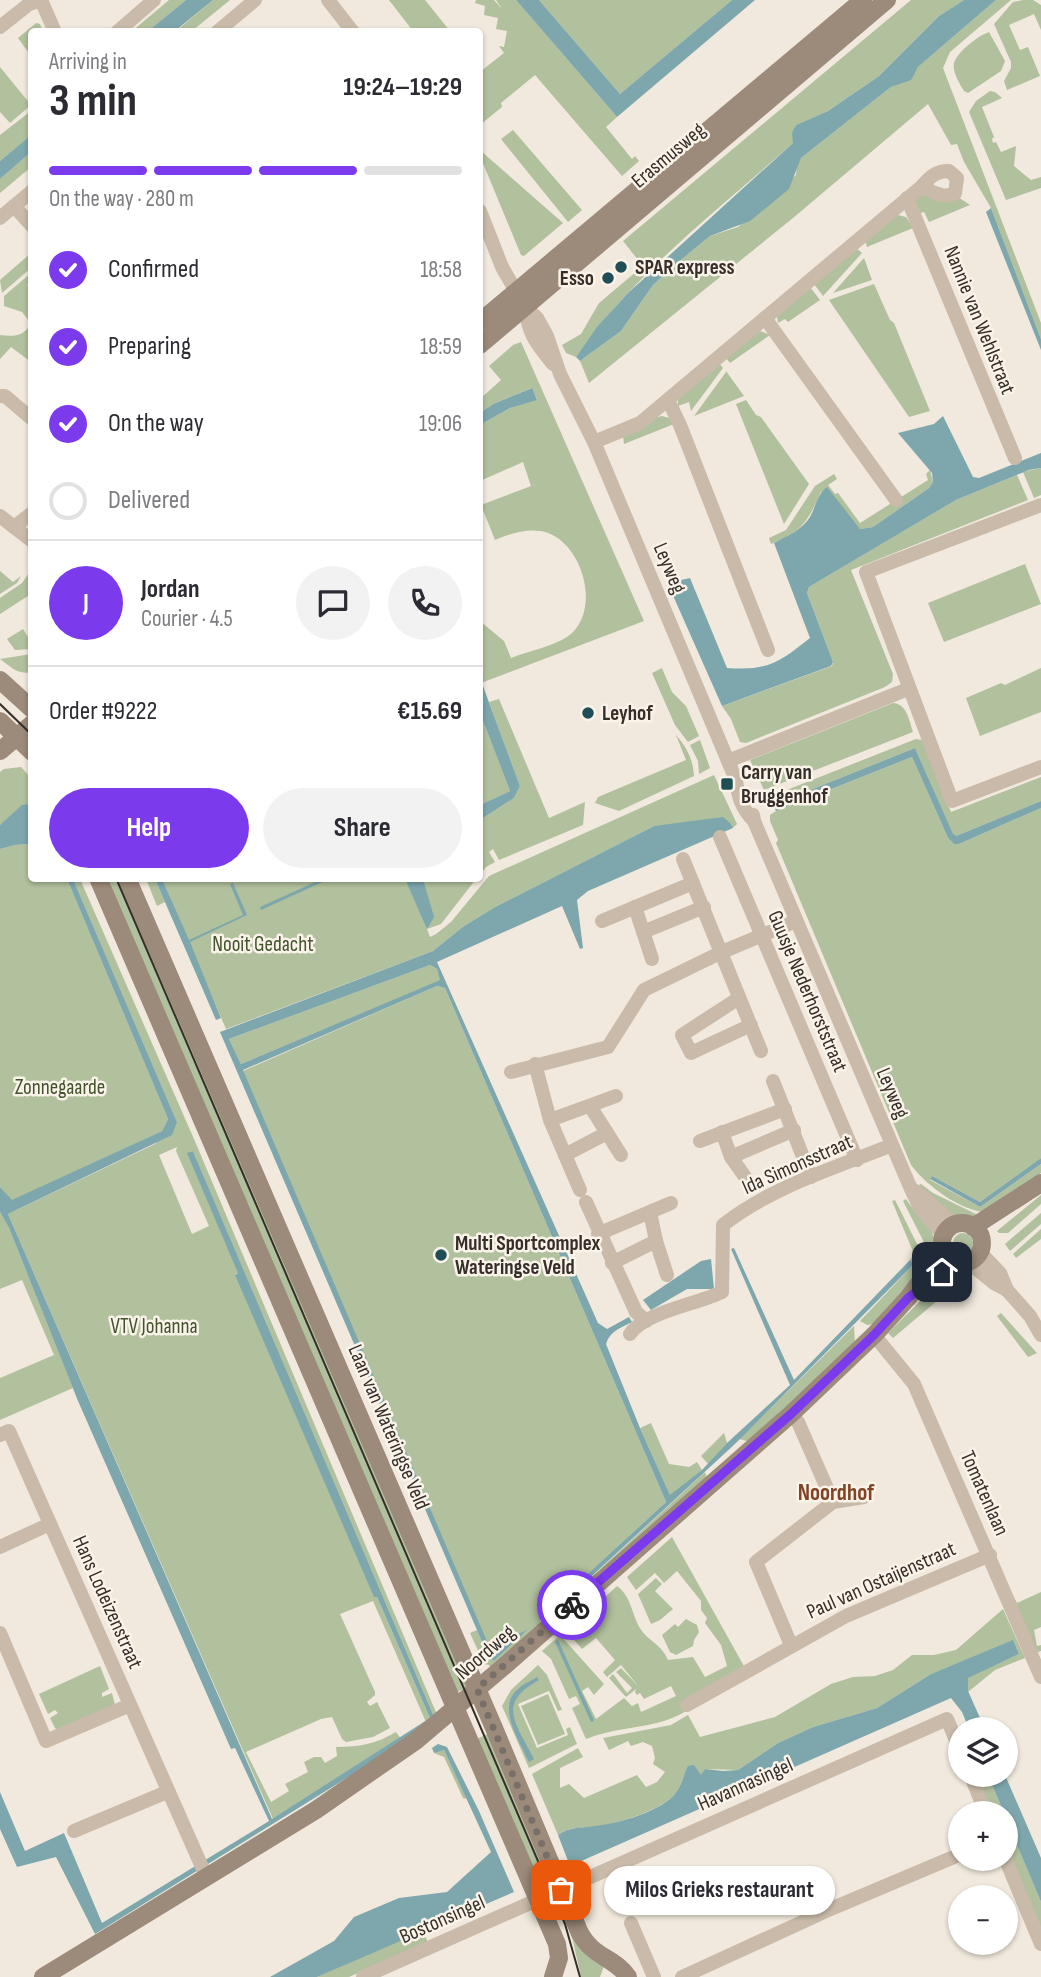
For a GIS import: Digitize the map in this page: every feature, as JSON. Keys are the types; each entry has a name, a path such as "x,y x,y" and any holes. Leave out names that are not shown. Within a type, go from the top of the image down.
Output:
{"street":[{"path":"0,27 29,4 41,0 53,28"},
{"path":"122,28 154,0"},
{"path":"222,28 255,0"},
{"path":"328,0 350,28"},
{"name":"Erasmusweg","path":"483,320 863,0"},
{"name":"Erasmusweg","path":"483,342 887,0"},
{"path":"594,442 640,424 921,187"},
{"path":"0,218 28,194"},
{"name":"Nannie van Wehlstraat","path":"907,198 1015,458"},
{"path":"14,206 28,222"},
{"name":"Leyweg","path":"483,219 502,267 525,307 527,326 536,343 560,374 594,442 727,761 750,800 754,821 911,1189 927,1200 994,1283 1007,1290 1030,1316 1041,1335"},
{"path":"765,318 896,499"},
{"path":"0,396 5,396 28,416"},
{"path":"668,400 768,650"},
{"path":"1041,505 866,572 951,802 1041,767"},
{"path":"0,516 28,538"},
{"path":"14,527 28,516"},
{"path":"0,680 28,703"},
{"path":"727,761 908,689"},
{"path":"0,751 5,728 28,707"},
{"path":"5,728 28,725"},
{"path":"5,728 28,748"},
{"name":"Guusje Nederhorststraat","path":"720,837 857,1160"},
{"path":"683,859 761,1051"},
{"path":"100,882 557,1944 559,1958 553,1977"},
{"name":"Laan van Wateringse Veld","path":"129,882 584,1941 628,1977"},
{"path":"601,920 693,883"},
{"path":"635,906 653,959"},
{"path":"643,932 704,907"},
{"path":"511,1072 608,1047 644,989 796,921"},
{"path":"668,1043 739,998"},
{"path":"682,1035 691,1053 751,1026"},
{"path":"535,1064 550,1120 598,1234 636,1312 646,1321"},
{"path":"773,1081 811,1177"},
{"path":"550,1120 616,1096"},
{"path":"590,1105 621,1155"},
{"path":"700,1141 785,1109"},
{"path":"731,1157 794,1130"},
{"path":"722,1132 731,1157 748,1181"},
{"path":"565,1154 607,1133"},
{"name":"Ida Simonsstraat","path":"630,1334 635,1326 685,1304 722,1292 723,1225 761,1199 892,1145"},
{"name":"Noordweg","path":"43,1977 203,1869 316,1810 367,1776 455,1708 795,1418 962,1244 1013,1211 1034,1188"},
{"path":"598,1234 671,1203"},
{"path":"650,1212 667,1275"},
{"path":"612,1263 656,1241"},
{"name":"Tomatenlaan","path":"874,1335 914,1384 1041,1677"},
{"path":"795,1418 833,1502"},
{"name":"Hans Lodeizenstraat","path":"5,1433 50,1524 203,1869"},
{"name":"Paul van Ostaijenstraat","path":"791,1646 756,1562 833,1502 863,1497"},
{"path":"0,1547 50,1524"},
{"name":"Paul van Ostaijenstraat","path":"687,1705 846,1616 989,1555"},
{"path":"0,1633 46,1741 131,1705"},
{"name":"Havannasingel","path":"561,1890 947,1719 948,1721"},
{"path":"74,1831 167,1791"},
{"path":"682,1977 948,1859"},
{"path":"1010,1871 1041,1944"},
{"name":"Bostonsingel","path":"363,1977 537,1900"},
{"path":"631,1923 654,1977"}],"green space":[{"path":"169,0 186,0 152,28 136,28"},
{"path":"213,0 230,0 196,28 180,28"},
{"path":"389,0 425,0 448,28 411,28"},
{"path":"476,0 494,0 502,9 496,0 516,0 617,117 606,127 632,159 635,156 639,161 622,176 535,75 501,103 502,107 483,123 483,69 504,53 499,46 504,47 507,31 496,29 498,18 484,15 485,6 475,3"},
{"path":"539,0 732,0 620,94"},
{"path":"911,0 964,0 939,16 879,76 828,111 796,125 793,143 650,271 598,327 576,357 566,353 562,345 581,334 599,303 643,266 623,241"},
{"path":"996,0 1011,0 950,52 943,68 1041,323 1041,339 991,208 964,162 957,144 951,145 928,104 793,218 589,383 580,361 621,331 653,285 710,236 738,227 796,175 797,164 801,158 891,87 909,79 918,67"},
{"path":"1033,0 1041,5 1041,30 1034,14 1009,25 1020,50 1028,47 1040,76 1007,90 1004,81 1011,62 994,24 1013,2"},
{"path":"36,23 42,28 30,28"},
{"path":"28,30 28,52 18,38"},
{"path":"989,32 1005,61 1001,71 968,93 957,78 954,63 969,44"},
{"path":"0,67 28,101 28,108 10,123 0,112"},
{"path":"990,91 1002,98 982,107 994,137 993,143 996,142 1001,152 1016,146 1014,166 1031,180 1041,177 1041,188 1006,200 969,112 976,101"},
{"path":"28,113 28,138 0,161 0,135"},
{"path":"513,130 582,210 568,222 501,139"},
{"path":"483,153 563,223 524,256 521,255 483,163"},
{"path":"28,155 28,170 0,193 0,179"},
{"path":"920,193 958,197 970,205 929,222 924,212 918,214 914,201"},
{"path":"898,215 906,217 913,228 867,247 865,240"},
{"path":"856,248 862,253 823,296 814,284"},
{"path":"28,256 28,271 2,293 0,280"},
{"path":"864,258 872,280 833,293"},
{"path":"28,276 28,320 22,312 4,306 4,296"},
{"path":"874,284 890,320 894,323 930,411 909,417 829,300"},
{"path":"810,287 820,300 788,322 785,319 778,323 777,316"},
{"path":"28,327 28,360 11,347 0,359 0,335 19,335"},
{"path":"760,331 770,335 730,363 726,358"},
{"path":"521,342 644,621 483,682 483,624 504,641 511,658 567,637 578,626 586,597 579,565 561,540 548,533 528,531 495,540 483,510 483,504 531,486 523,462 483,480 483,423 510,408 537,399 531,388 483,411 483,396 501,380 489,366 513,345"},
{"path":"719,363 723,368 691,411 689,402 678,406 678,399"},
{"path":"726,372 744,396 694,416"},
{"path":"746,400 809,484 784,524 736,404"},
{"path":"662,416 669,418 674,424 624,444 623,436"},
{"path":"1041,468 1041,495 1034,498 1023,472"},
{"path":"930,470 933,482 929,488 873,527 860,529 821,492 802,525 790,535 771,544 769,538 786,530 815,486 834,474 837,479 828,485 835,494 838,493 860,523 928,480 926,474"},
{"path":"1017,475 1028,500 851,570 893,674 892,682 746,743 740,742 731,719 722,706 832,666 833,662 807,593 809,587 956,500"},
{"path":"1025,564 1041,604 944,642 928,603"},
{"path":"0,571 13,582 21,576 17,583 0,594"},
{"path":"28,574 28,596 0,614 0,598 22,583"},
{"path":"23,629 28,637 28,649 15,650 7,639"},
{"path":"28,654 28,673 18,671 0,659"},
{"path":"662,668 672,692 686,706 699,736 688,742 675,725 652,673"},
{"path":"1041,668 1041,712 980,736 966,698 1001,683 1005,685"},
{"path":"499,699 549,818 585,802 583,825 499,860 493,849 489,852 495,862 483,871 483,818 514,798 520,786 489,702"},
{"path":"893,703 904,709 913,732 764,790 750,760"},
{"path":"483,721 510,791 483,804"},
{"path":"676,735 689,754 694,776 619,811 595,803 598,797 686,760"},
{"path":"916,739 922,740 951,812 1041,777 1041,801 953,835 915,748 773,805 764,799"},
{"path":"700,740 710,768 699,774 698,761 690,745"},
{"path":"912,757 948,838 954,844 1041,808 1041,1158 980,1202 932,1176 930,1180 980,1207 1041,1164 1041,1173 987,1213 965,1207 945,1196 911,1165 776,843 778,840 770,821 770,815 776,811"},
{"path":"21,767 28,775 28,806 0,825 0,772"},
{"name":"Nooit Gedacht","path":"714,775 737,824 733,828 731,824 654,826 497,906 464,926 433,951 226,1029 163,882 406,882 424,919 424,882 474,882 441,924 427,929 430,937 451,922 489,876"},
{"name":"Zonnegaarde","path":"28,844 28,882 68,882 168,1119 162,1131 12,1201 0,1187 0,849"},
{"name":"VTV Johanna","path":"74,882 81,882 194,1139 438,1717 435,1719 193,1151 188,1153 239,1273 235,1274 430,1718 426,1722 373,1601 340,1614 375,1692 367,1702 370,1706 377,1702 390,1728 373,1737 346,1742 332,1717 321,1719 246,1752 271,1802 289,1791 285,1784 308,1772 304,1762 314,1757 321,1757 325,1763 337,1756 336,1747 367,1744 396,1732 401,1739 273,1819 8,1214 155,1144 177,1122","holes":["177,1147 176,1151 209,1226 192,1234 159,1155"]},
{"path":"103,882 125,882 468,1687 455,1693"},
{"path":"147,882 156,882 165,902 157,906"},
{"path":"430,965 437,969 441,980 241,1064 229,1039"},
{"name":"Multi Sportcomplex Wateringse Veld","path":"437,986 445,988 666,1502 581,1580 555,1592 558,1599 569,1598 705,1472 707,1479 558,1611 551,1607 540,1618 541,1626 492,1670 489,1665 484,1664 470,1633 477,1630 489,1658 494,1661 525,1631 489,1647 243,1071"},
{"path":"919,1185 933,1193 978,1215 961,1218 953,1215 931,1199"},
{"path":"1041,1195 1041,1204 1008,1233 997,1231"},
{"path":"906,1199 933,1234 935,1250 932,1258 903,1201"},
{"path":"895,1200 924,1258 920,1262 923,1269 874,1324 867,1325 860,1321 914,1264 910,1260 914,1254 892,1201"},
{"path":"0,1212 9,1228 73,1388 0,1420 0,1378 54,1355 22,1280 0,1289"},
{"path":"1041,1213 1041,1224 1010,1251 1005,1244"},
{"path":"1041,1229 1041,1239 1016,1258 1013,1254"},
{"path":"959,1233 967,1233 973,1243 967,1253 959,1253 953,1247 953,1239"},
{"path":"937,1284 950,1290 893,1338 888,1333"},
{"path":"1001,1313 1037,1353 1028,1357 997,1316"},
{"path":"854,1326 855,1344 751,1442 739,1439"},
{"path":"651,1423 669,1464 689,1467 697,1462 702,1470 673,1495 670,1495 640,1428"},
{"path":"724,1433 727,1443 708,1464 701,1456"},
{"path":"672,1537 745,1668 708,1697 677,1716 586,1739 572,1708 580,1704 576,1696 569,1699 551,1659 542,1651 560,1635 604,1684 594,1695 588,1687 582,1691 596,1719 624,1698 632,1706 638,1703 641,1712 676,1696 671,1686 644,1699 640,1693 637,1695 636,1689 626,1697 609,1678 613,1674 627,1693 632,1688 616,1672 621,1668 639,1687 621,1665 607,1677 603,1672 615,1660 596,1638 582,1649 567,1632 617,1586 626,1596 642,1631 663,1651 668,1660 693,1657 705,1677 727,1666 721,1645 705,1623 707,1618 701,1610 701,1601 677,1571 664,1583 655,1573 636,1590 627,1577"},
{"path":"656,1578 662,1584 655,1591 673,1609 651,1624 638,1594"},
{"path":"1041,1592 1041,1627 1034,1630 1037,1646 1041,1645 1041,1651 1035,1653 1013,1596 1017,1603"},
{"path":"1003,1609 1025,1658 995,1670 968,1692 968,1677 1019,1654 1013,1641 931,1674 877,1708 813,1727 778,1743 738,1770 705,1769 696,1784 684,1776 671,1798 641,1814 599,1826 572,1829 558,1835 532,1774 578,1748 583,1757 560,1768 560,1788 569,1784 584,1798 637,1775 646,1787 657,1782 665,1772 653,1764 655,1758 652,1746 643,1742 631,1746 628,1741 609,1750 603,1738 671,1725 688,1715 700,1737 775,1717 831,1684 893,1670 912,1655 934,1655 956,1650"},
{"path":"686,1619 697,1625 699,1632 693,1646 676,1655 670,1652 662,1635 675,1624 678,1627"},
{"path":"538,1665 547,1675 562,1710 558,1711 549,1691 518,1704 537,1748 568,1735 566,1729 570,1727 577,1744 529,1768 502,1706 511,1690"},
{"path":"100,1666 109,1689 102,1693 102,1697 112,1693 115,1705 61,1731 55,1728 50,1718 58,1713 55,1710 48,1714 39,1694"},
{"path":"548,1694 565,1734 538,1745 521,1706"},
{"path":"488,1734 553,1890 542,1895 474,1740"},
{"path":"444,1750 467,1799 463,1798 444,1757 434,1753"},
{"path":"981,1787 993,1787 999,1801 987,1801"},
{"path":"1018,1847 1041,1902 1041,1929 1016,1871"},
{"path":"563,1909 583,1950 604,1966 600,1977 581,1977 573,1941 561,1910"},
{"path":"422,1930 428,1942 349,1977 317,1977"}],"water":[{"path":"186,0 213,0 179,28 152,28"},
{"path":"516,0 539,0 620,94 732,0 755,0 617,117"},
{"path":"964,0 996,0 918,67 911,80 891,87 801,158 789,189 750,221 710,236 653,285 621,331 580,361 576,357 597,327 628,293 793,143 792,133 796,125 828,111 879,76 939,16"},
{"path":"28,138 28,155 0,179 0,161"},
{"path":"991,208 1041,339 1041,350 986,212"},
{"path":"532,388 537,400 510,408 483,423 483,411"},
{"path":"943,416 973,477 979,478 1041,453 1041,468 1029,470 956,500 809,587 807,593 833,662 831,666 722,706 671,591 681,580 690,578 727,668 741,669 772,664 790,654 810,638 774,543 807,522 827,487 860,529 873,527 929,488 933,482 932,473 898,433 934,424"},
{"path":"483,686 520,786 514,798 483,818 483,804 510,791 483,721"},
{"path":"915,748 956,836 1041,801 1041,808 954,844 948,838 912,757 776,811 773,805"},
{"path":"28,804 28,844 0,849 0,825 22,805"},
{"path":"723,817 733,828 588,891 577,900 583,948 580,949 562,906 437,962 598,1323 607,1329 629,1317 632,1322 613,1333 606,1344 670,1495 702,1470 790,1385 731,1249 734,1248 794,1380 910,1260 914,1264 736,1443 568,1598 558,1600 555,1593 581,1580 666,1502 445,988 437,986 243,1070 489,1646 527,1630 494,1661 489,1658 220,1032 433,951 464,926 497,906 654,826","holes":["430,965 437,969 440,980 241,1064 229,1039"]},
{"path":"68,882 74,882 177,1122 172,1135 8,1214 272,1819 430,1718 377,1597 374,1597 235,1275 238,1273 187,1153 193,1151 435,1719 400,1745 95,1934 56,1857 17,1867 0,1829 0,1792 25,1851 64,1833 102,1923 269,1821 235,1748 231,1749 78,1401 9,1228 0,1212 0,1187 12,1200 162,1131 168,1119"},
{"path":"156,882 163,882 189,940 243,915 230,884 233,883 247,915 190,942 221,1018 216,1020"},
{"path":"315,882 322,882 261,910 260,907"},
{"path":"406,882 424,882 434,917 427,929"},
{"path":"1041,1158 1041,1164 980,1207 930,1179 932,1176 980,1202"},
{"path":"711,1259 714,1289 687,1289 651,1310 643,1300 701,1261"},
{"path":"1013,1640 1019,1654 968,1678 968,1691 980,1717 964,1717 951,1698 570,1866 558,1835 562,1832 604,1825 651,1810 662,1805 677,1791 688,1766 694,1765 701,1775 705,1769 738,1770 778,1743 813,1727 877,1708 931,1674"},
{"path":"537,1677 539,1680 525,1689 514,1706 517,1725 534,1759 529,1762 512,1725 509,1705 518,1689"},
{"path":"438,1744 447,1747 479,1811 514,1892 317,1977 270,1977 334,1941 354,1917 399,1898 447,1892 491,1852 444,1750 434,1753 432,1748"},
{"path":"993,1787 1010,1787 1016,1801 999,1801"},
{"path":"1018,1805 1041,1858 1041,1902 1018,1847"}],"waterway":[{"path":"557,1642 592,1720"}],"tram line":[{"path":"0,704 28,731"},
{"path":"118,882 565,1924 580,1977"}],"way so far":[{"path":"561,1890 477,1689 572,1605"}],"place":[{"name":"SPAR express","path":"621,267"},
{"name":"Esso","path":"608,278"},
{"name":"Leyhof","path":"588,713"},
{"name":"Carry van Bruggenhof","path":"727,784"},
{"name":"Multi Sportcomplex Wateringse Veld","path":"441,1255"},
{"name":"Milos Grieks restaurant","path":"561,1890"}],"district":[{"name":"Noordhof","path":"836,1492"}],"route":[{"path":"572,1605 791,1414 874,1335 908,1298 942,1272"}]}
